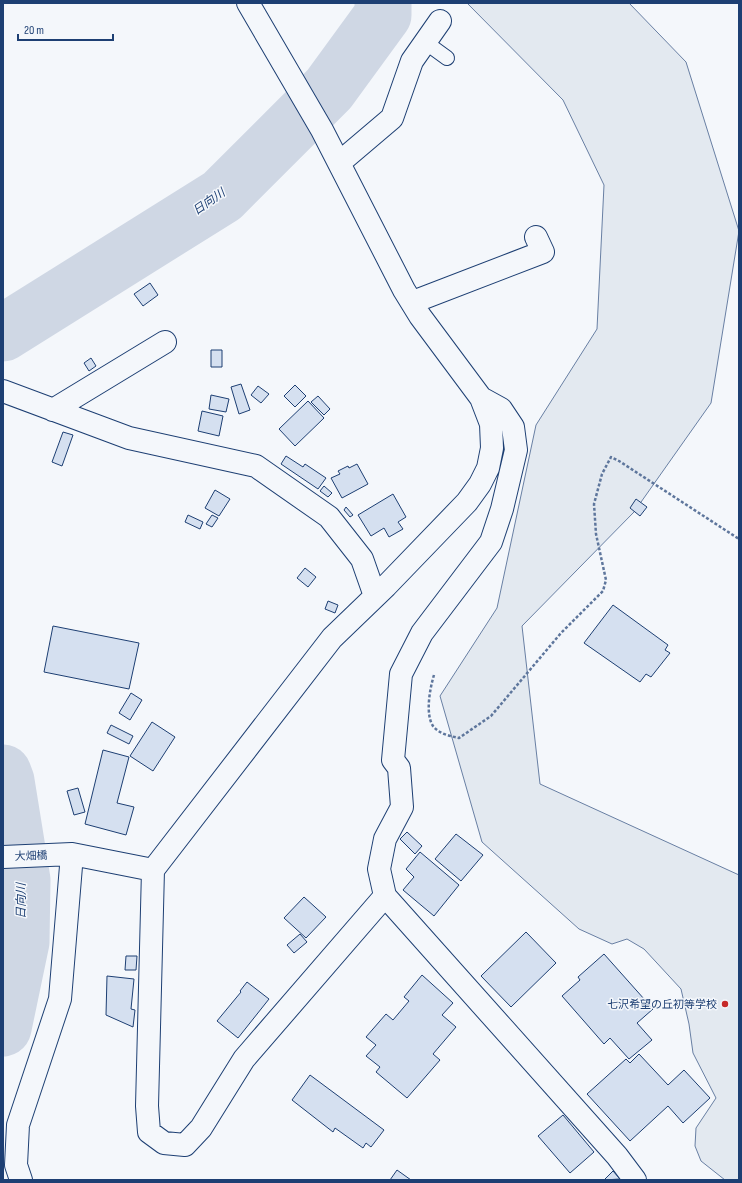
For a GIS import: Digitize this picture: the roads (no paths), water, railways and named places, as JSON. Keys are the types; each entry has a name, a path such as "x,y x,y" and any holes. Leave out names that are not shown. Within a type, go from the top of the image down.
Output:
{"street":[{"path":"248,3 322,130 404,290 413,302 420,316 482,398 491,424 492,448 488,468 480,484 467,502 386,586 332,638 153,870 147,1106 149,1132 164,1143 185,1145 201,1128 244,1060 385,896"},
{"path":"339,163 392,118 412,61 440,22"},
{"path":"413,302 543,252 536,237"},
{"path":"53,410 164,342"},
{"path":"3,391 129,438 256,466 329,517 362,559 375,596"},
{"path":"482,398 501,409 513,427 516,450 502,509 491,542 422,633 401,674 392,760 398,768 402,807 385,839 378,869 385,896 617,1156 636,1180"},
{"path":"21,1180 16,1166 18,1125 60,999 66,854"},
{"name":"大畑橋","path":"3,857 66,854 153,870"}],"lane":[{"path":"425,42 447,58"}],"waterway":[{"name":"日向川","path":"3,333 222,196 329,89 383,15 383,3"},
{"name":"日向川","path":"3,773 6,781 22,880 21,942 3,1028"}],"place":[{"name":"七沢希望の丘初等学校","path":"725,1004"}]}
